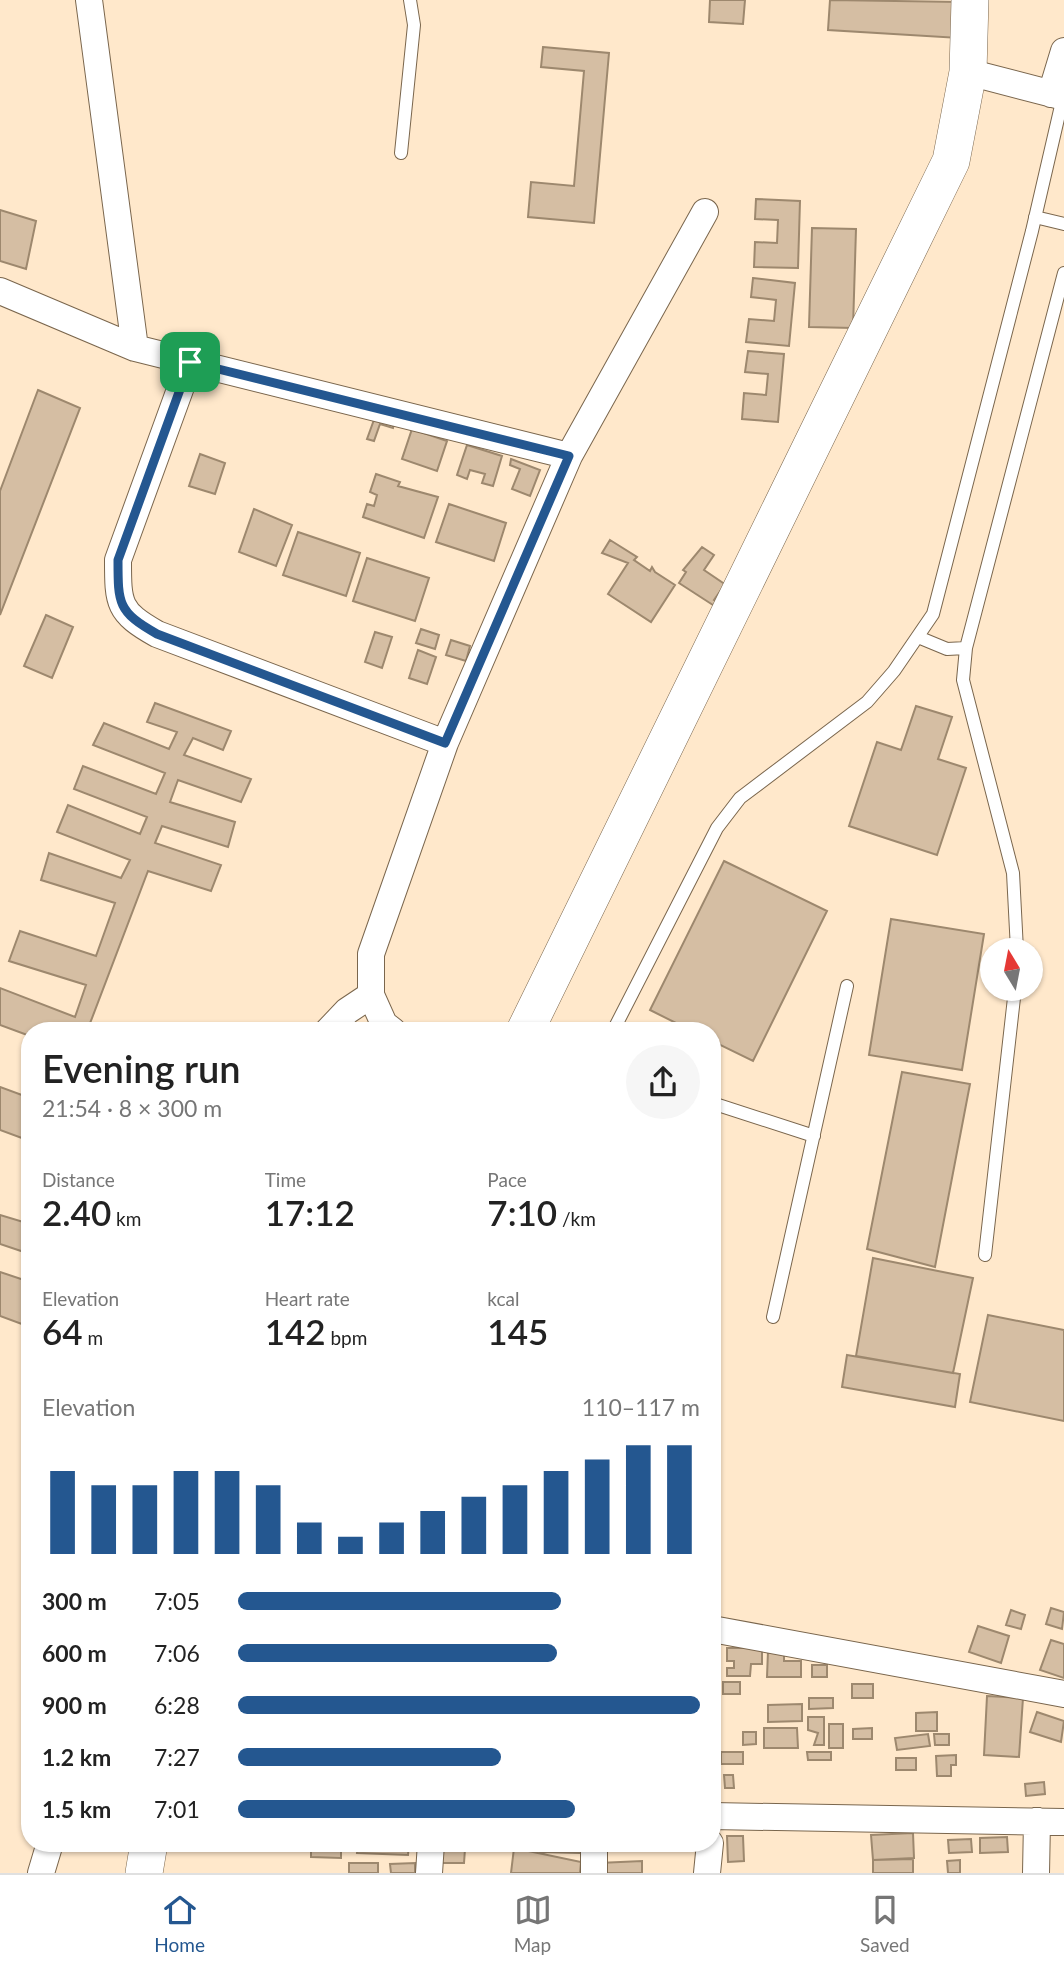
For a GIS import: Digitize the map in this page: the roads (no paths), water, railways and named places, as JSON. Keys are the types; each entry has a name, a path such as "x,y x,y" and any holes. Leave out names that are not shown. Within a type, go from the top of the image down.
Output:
{"street":[{"path":"89,0 135,348"},
{"path":"529,1022 951,161 968,72 970,0"},
{"path":"968,72 1059,96 1064,51"},
{"path":"383,1022 371,995 371,954 445,743 569,456 705,212"},
{"path":"0,291 135,348 569,456"},
{"path":"190,362 118,560 118,593 128,618 157,634 445,743"},
{"path":"337,1022 347,1011 371,995"},
{"path":"721,1631 1064,1694"},
{"path":"721,1816 1064,1822"},
{"path":"1037,1821 1037,1873"},
{"path":"41,1873 47,1852"},
{"path":"144,1873 148,1852"},
{"path":"429,1873 430,1852"},
{"path":"594,1852 594,1873"},
{"path":"707,1873 709,1852"}],"lane":[{"path":"401,153 414,24 410,0"},
{"path":"618,1022 717,828 740,798 867,702 933,614 1035,217 1059,96"},
{"path":"1035,217 1064,224"},
{"path":"1016,938 1013,873 964,680 966,648 1064,274"},
{"path":"918,637 947,649 966,648"},
{"path":"773,1317 847,986"},
{"path":"985,1255 1014,1001"},
{"path":"721,1106 814,1136"}]}
